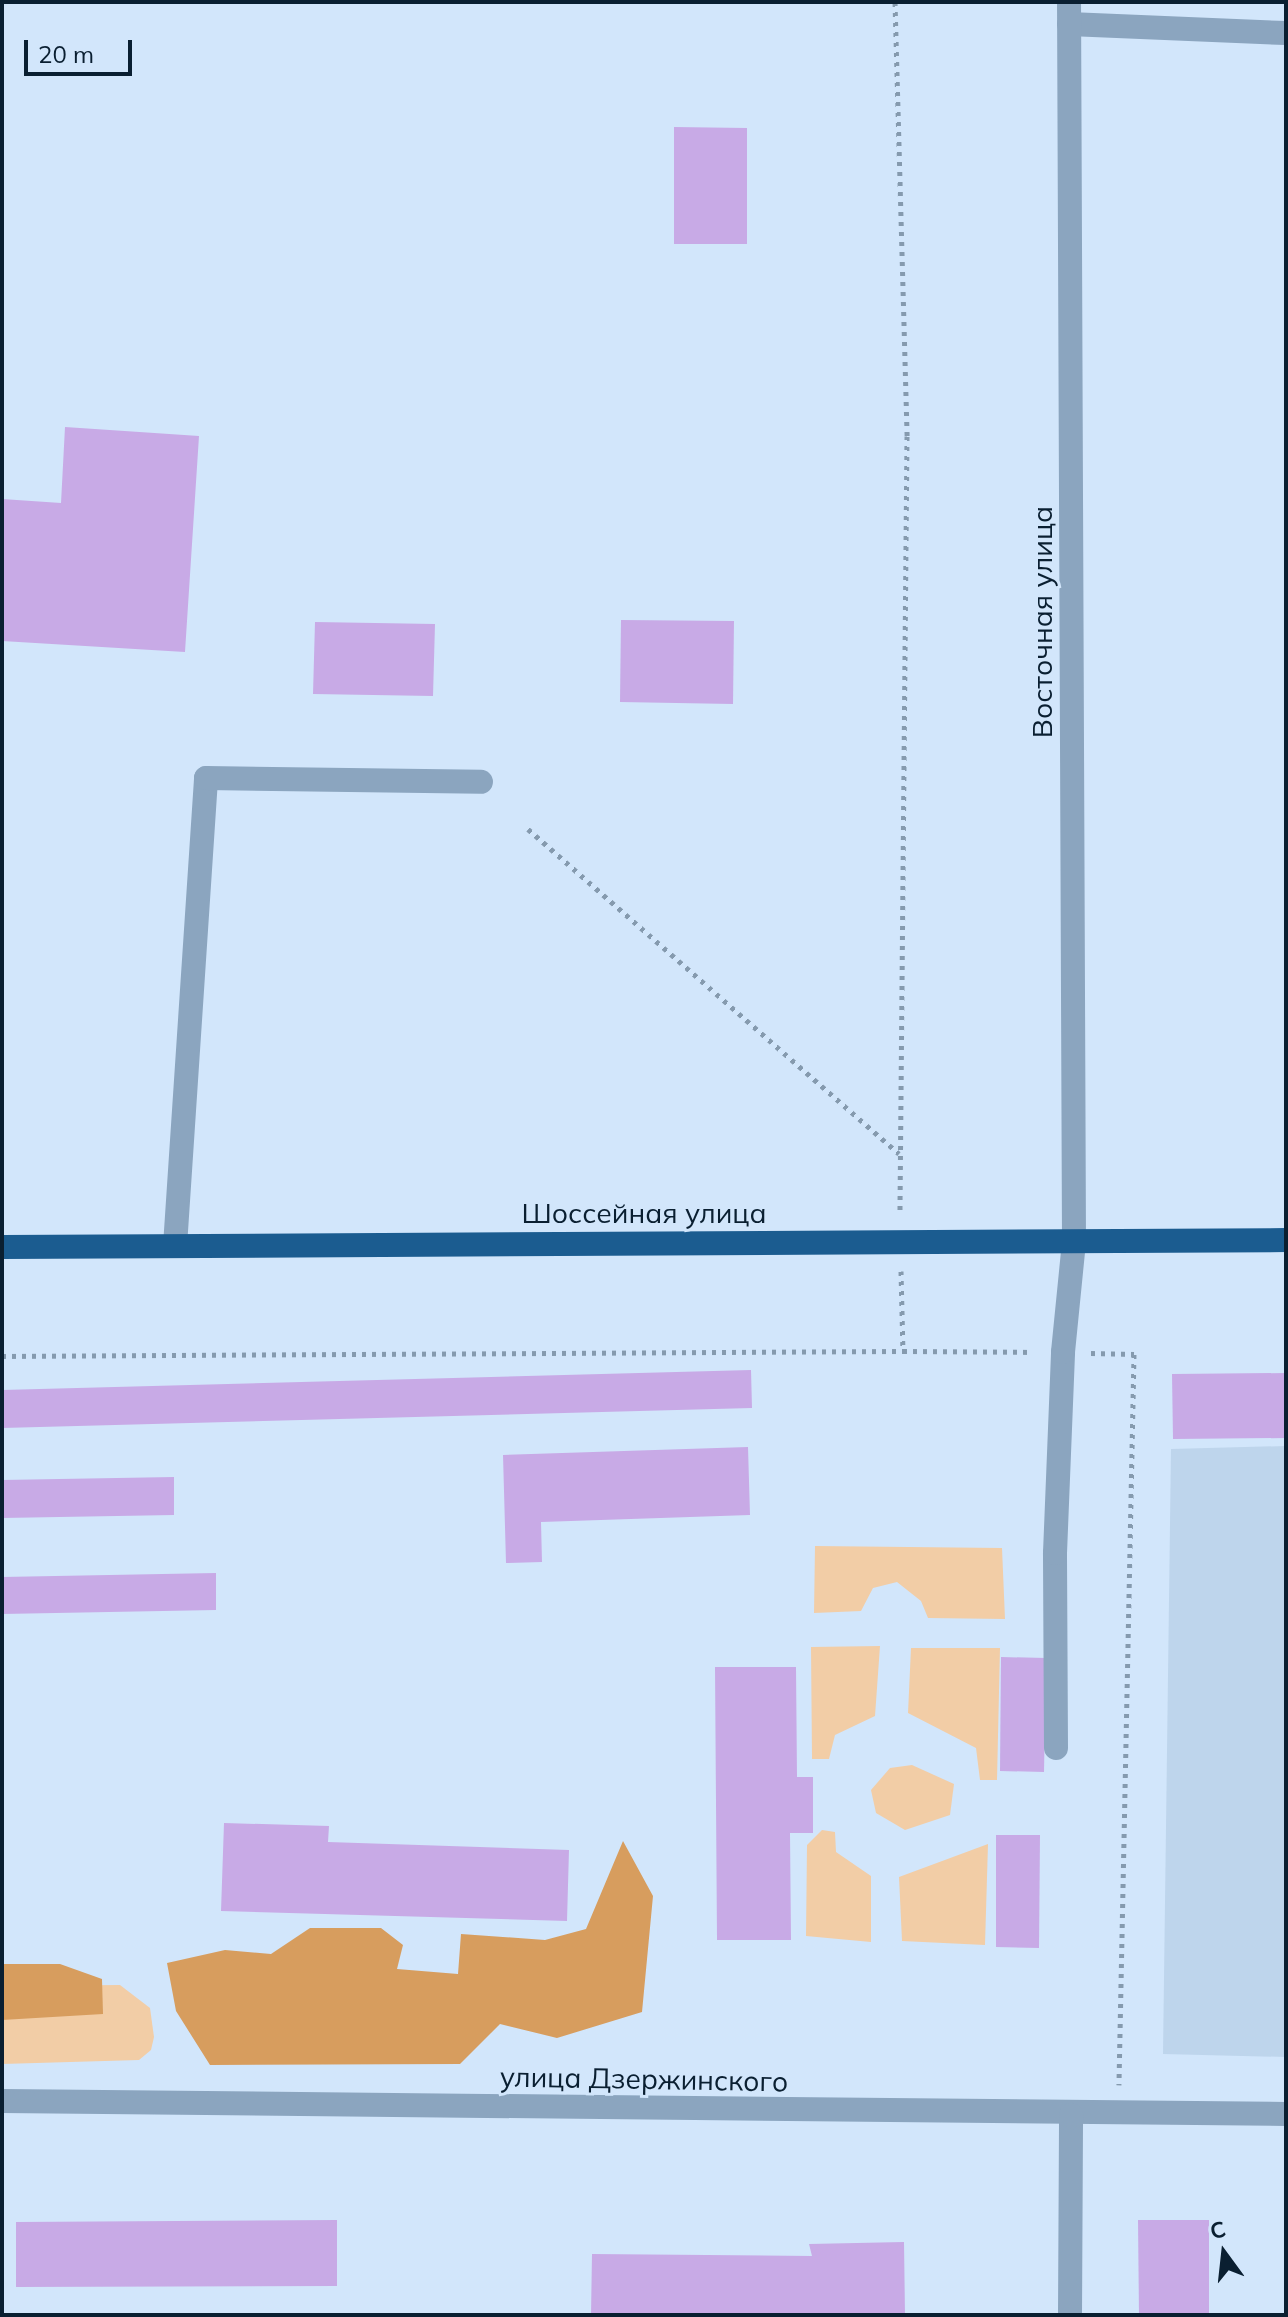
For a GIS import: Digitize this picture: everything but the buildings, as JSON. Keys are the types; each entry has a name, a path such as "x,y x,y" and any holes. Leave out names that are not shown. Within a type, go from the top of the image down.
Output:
{"highway":[{"name":"Шоссейная улица","path":"2,1247 1286,1240"}],"street":[{"path":"1069,13 1286,33"},
{"name":"Восточная улица","path":"1056,1748 1055,1553 1063,1352 1074,1241 1069,13"},
{"path":"175,1246 206,778 481,782"},
{"name":"улица Дзержинского","path":"2,2101 1071,2115 1286,2114"},
{"path":"1070,2315 1071,2115"}],"path":[{"path":"895,2 907,436 899,1154 903,1351"},
{"path":"528,829 899,1154"},
{"path":"2,1356 903,1351 1134,1354 1118,2115"}],"shaded area":[{"path":"1286,1446 1286,2057 1163,2054 1171,1449"},
{"path":"815,1546 1002,1548 1005,1619 928,1618 921,1601 897,1582 873,1588 861,1611 814,1613"},
{"path":"880,1646 875,1716 835,1735 829,1759 812,1759 811,1647"},
{"path":"911,1648 1000,1648 997,1780 980,1780 976,1748 908,1713"},
{"path":"912,1765 954,1784 950,1815 905,1830 876,1813 871,1790 890,1768"},
{"path":"822,1830 835,1832 836,1852 871,1876 871,1942 806,1936 807,1845"},
{"path":"623,1841 653,1896 642,2012 557,2038 500,2024 460,2064 210,2065 176,2011 167,1963 225,1950 271,1954 310,1928 381,1928 403,1945 397,1969 458,1974 461,1934 545,1940 586,1929"},
{"path":"988,1844 985,1945 902,1941 899,1877"},
{"path":"2,1964 60,1964 102,1979 103,2014 2,2020"},
{"path":"120,1985 150,2008 154,2037 151,2050 139,2060 2,2064 2,1986"}]}
